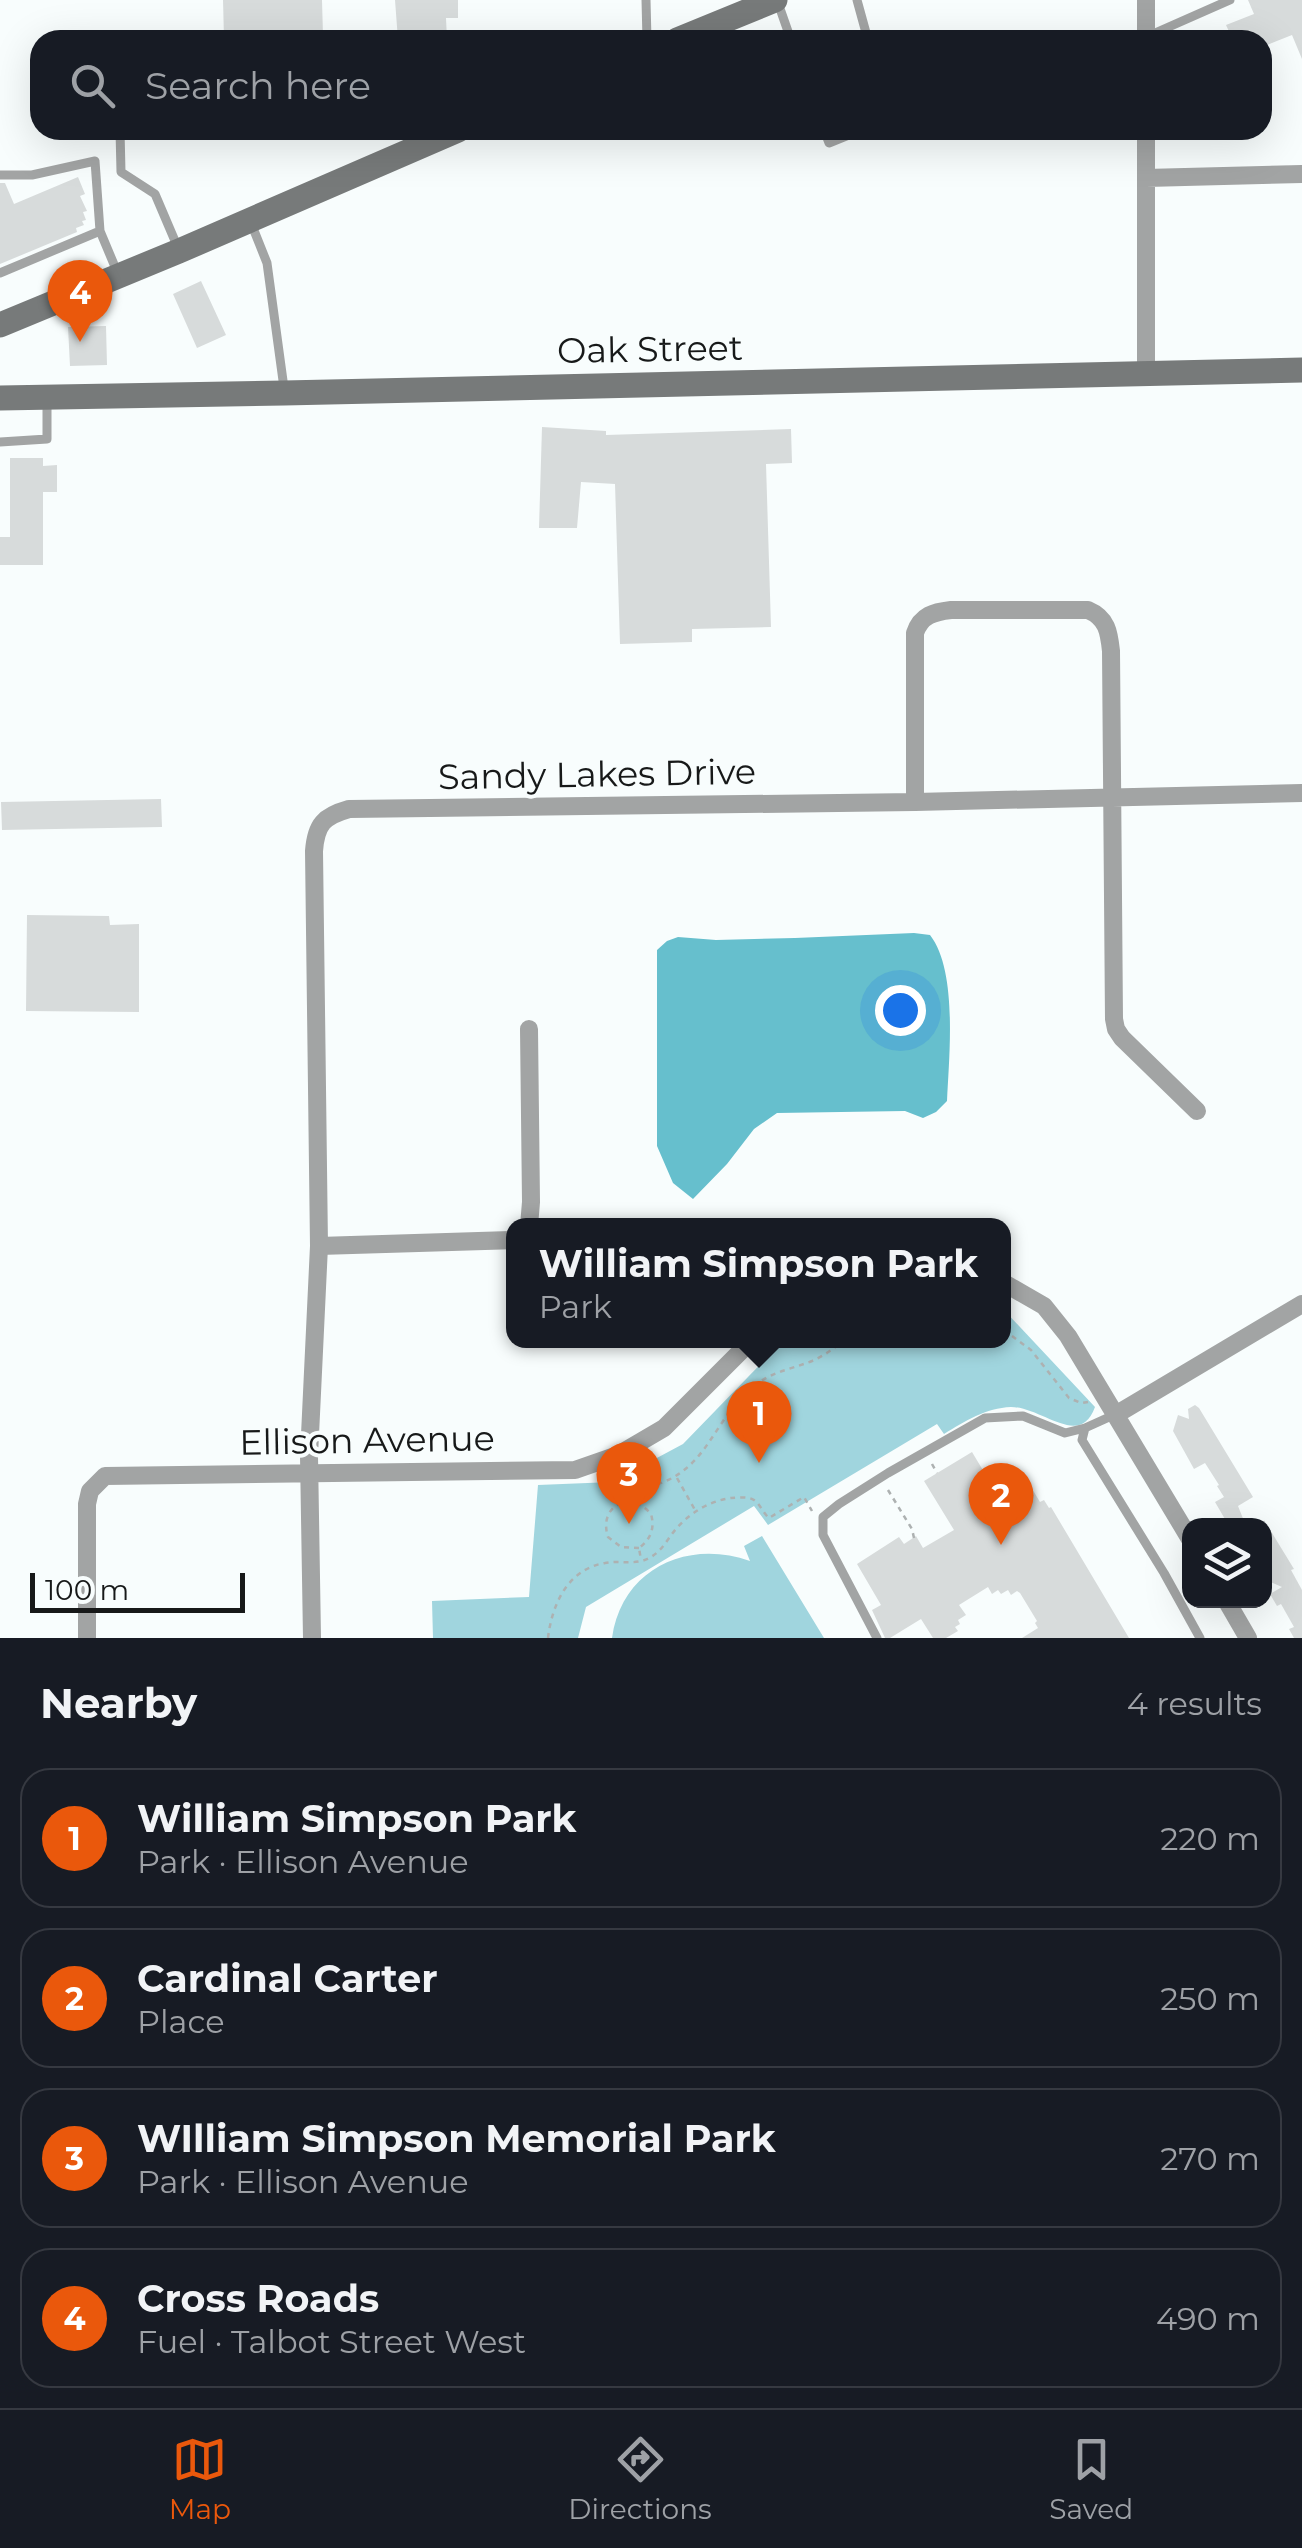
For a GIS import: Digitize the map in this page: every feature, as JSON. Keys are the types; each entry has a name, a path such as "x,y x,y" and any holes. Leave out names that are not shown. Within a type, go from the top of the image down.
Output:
{"main road":[{"path":"696,30 741,7 776,0"},
{"path":"0,325 435,140"},
{"name":"Oak Street","path":"0,398 1302,370"}],"street":[{"path":"1146,0 1146,30"},
{"path":"1146,140 1146,372"},
{"path":"1146,178 1302,174"},
{"path":"916,802 918,624 936,612 951,610 1088,610 1098,614 1106,623 1111,652 1116,1029 1197,1111"},
{"name":"Sandy Lakes Drive","path":"312,1638 310,1473 319,1246 314,851 320,825 332,814 349,809 1302,793"},
{"path":"529,1029 530,1218"},
{"path":"319,1246 506,1242"},
{"path":"1011,1287 1044,1306 1068,1336 1182,1525"},
{"path":"1116,1414 1302,1304"},
{"name":"Ellison Avenue","path":"87,1638 87,1504 90,1490 105,1476 575,1470 618,1455 664,1428 744,1348"},
{"path":"1231,1608 1248,1638"}],"lane":[{"path":"646,0 646,30"},
{"path":"776,0 787,30"},
{"path":"857,0 865,30"},
{"path":"1164,30 1230,0"},
{"path":"120,140 121,172 155,194 179,251"},
{"path":"0,175 32,175 95,161 100,230 119,276"},
{"path":"250,220 267,263 284,394"},
{"path":"0,273 100,230"},
{"path":"0,442 48,440 47,397"},
{"path":"877,1638 822,1535 823,1517 888,1473 984,1418 1023,1416 1065,1434 1116,1414"},
{"path":"1084,1428 1082,1440 1200,1638"}],"path":[{"path":"1011,1335 1031,1350 1069,1398 1081,1402 1094,1400"},
{"path":"623,1463 635,1484 642,1488 676,1476 700,1456 728,1414 754,1386 832,1348"},
{"path":"932,1464 937,1473"},
{"path":"676,1476 696,1512"},
{"path":"888,1490 914,1538"},
{"path":"548,1638 556,1603 572,1580 602,1564 642,1562 656,1554 682,1522 723,1499 754,1500 769,1518 804,1497 813,1512"},
{"path":"639,1503 650,1514 652,1530 639,1548 620,1547 608,1537 608,1514 618,1504 639,1503"},
{"path":"773,1510 776,1515"},
{"path":"639,1548 642,1562"}],"shaded area":[{"path":"930,935 945,970 950,1015 947,1101 923,1118 905,1111 777,1113 754,1129 693,1199 673,1183 657,1146 657,950 678,937 716,940"},
{"path":"1011,1317 1095,1407 1080,1425 1059,1423 1011,1407 984,1413 944,1434 937,1424 768,1525 754,1506 586,1607 578,1638 433,1638 432,1601 529,1597 538,1485 612,1482 683,1444 776,1348 1011,1348"},
{"path":"762,1536 824,1638 612,1638 629,1593 644,1577 682,1557 727,1555 750,1561 744,1546"}],"building":[{"path":"223,0 322,0 323,30 224,30"},
{"path":"395,0 458,0 458,18 446,18 447,30 397,30"},
{"path":"1248,0 1302,0 1302,59 1292,35 1272,43 1272,30 1228,30 1226,25 1254,14"},
{"path":"78,177 85,194 80,196 87,211 83,212 84,225 76,228 77,232 0,264 0,183 5,183 14,204"},
{"path":"201,281 226,335 197,348 173,294"},
{"path":"106,326 107,365 70,366 68,327"},
{"path":"542,427 606,431 606,435 791,429 792,463 766,464 771,627 692,629 692,642 620,644 615,484 581,482 577,528 539,528"},
{"path":"10,458 43,458 43,466 57,465 57,492 43,492 43,565 0,565 0,537 10,537"},
{"path":"161,799 162,827 2,830 1,802"},
{"path":"27,915 109,916 110,925 139,924 139,1012 26,1011"},
{"path":"1195,1405 1199,1408 1253,1497 1238,1506 1243,1518 1224,1518 1215,1502 1224,1497 1219,1485 1205,1463 1194,1469 1173,1431 1178,1415 1189,1419 1188,1409"},
{"path":"972,1452 999,1497 1023,1485 1031,1487 1040,1502 1044,1500 1051,1507 1129,1638 1022,1638 1038,1628 1020,1593 1011,1595 1008,1590 1001,1594 998,1590 992,1594 988,1587 959,1605 966,1615 958,1620 958,1631 946,1638 933,1638 921,1619 885,1638 872,1610 881,1605 857,1564 899,1537 904,1544 916,1536 923,1548 954,1530 924,1481"},
{"path":"1272,1533 1302,1590 1302,1638 1294,1638 1289,1629 1294,1627 1281,1604 1277,1606 1272,1597 1272,1593 1282,1587 1272,1583"}],"place":[{"name":"Cross Roads","path":"80,342"},
{"name":"William Simpson Park","path":"759,1463"},
{"name":"WIlliam Simpson Memorial Park","path":"629,1524"},
{"name":"Cardinal Carter","path":"1001,1545"}]}
